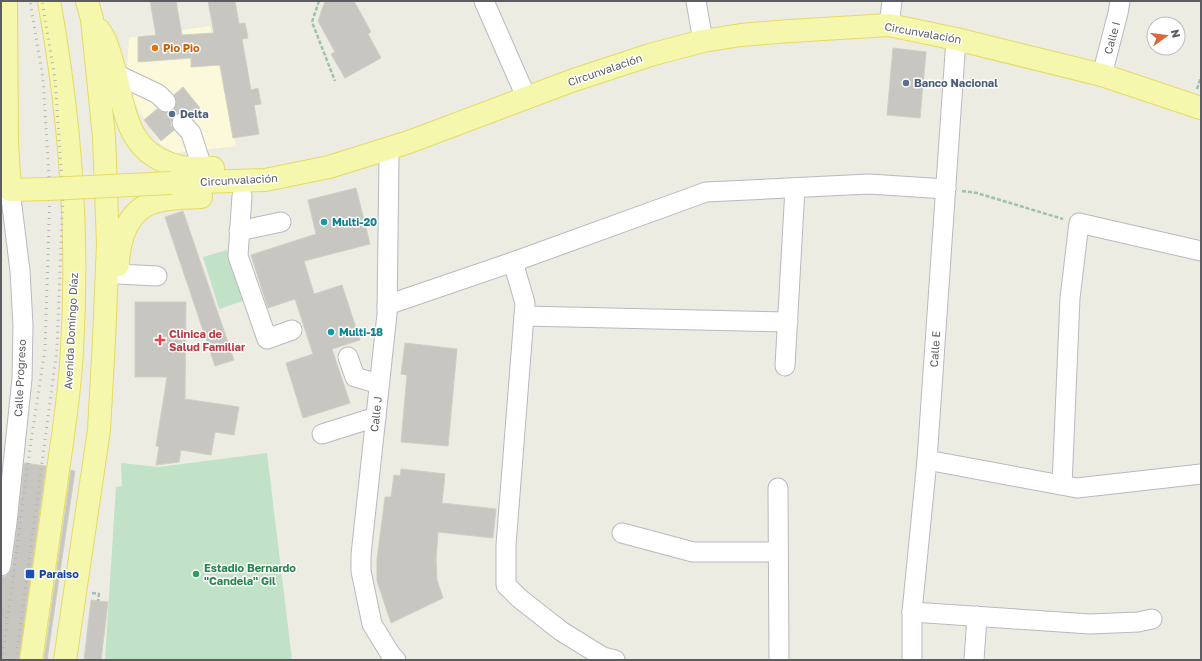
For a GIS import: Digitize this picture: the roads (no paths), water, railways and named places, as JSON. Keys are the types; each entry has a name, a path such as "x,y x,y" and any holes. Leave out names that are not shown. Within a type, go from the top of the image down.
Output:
{"main road":[{"name":"Avenida Domingo Díaz","path":"31,660 65,422 72,350 75,246 69,141 63,85 49,1"},
{"path":"90,10 105,38 116,74 125,115 139,142 160,160 184,168 202,167 231,169 295,162 345,151 405,130 464,122"},
{"path":"65,660 99,430 108,244 104,145 90,10"},
{"path":"5,14 10,190"},
{"name":"Circunvalación","path":"10,190 265,180 289,176 330,167 379,152 527,99 571,81 650,55 703,41 741,35 889,25 956,38 1102,75 1201,108"},
{"path":"104,340 117,302 118,260 121,241 132,216 140,208 152,202 174,198 268,195 324,183 365,170 412,149 464,122"}],"street":[{"path":"484,1 527,99"},
{"path":"696,1 703,41"},
{"path":"889,25 892,1"},
{"name":"Calle I","path":"1102,75 1120,1"},
{"name":"Calle E","path":"912,660 912,612 927,460 956,38"},
{"path":"116,74 158,94 166,102"},
{"path":"182,123 191,133 202,167"},
{"name":"Calle J","path":"389,158 387,305 361,555 361,571 372,624 391,655 396,660"},
{"path":"387,305 513,262 706,192 869,184 946,189"},
{"path":"785,366 795,188"},
{"name":"Calle Progreso","path":"1,566 4,520 22,379 23,325 20,271 10,190"},
{"path":"242,196 238,256 267,339 292,330"},
{"path":"240,231 281,222"},
{"path":"1062,485 1070,298 1079,223 1201,251"},
{"path":"513,262 525,303 506,545 506,585 519,598 561,631 603,657 615,660"},
{"path":"118,274 157,276"},
{"path":"524,316 788,322"},
{"path":"348,357 355,378 379,384"},
{"path":"322,434 376,417"},
{"path":"927,460 1077,488 1201,474"},
{"path":"778,488 779,660"},
{"path":"622,533 693,552 778,552"},
{"path":"912,612 1090,624 1138,622 1152,619"},
{"path":"974,660 978,616"}],"tunnel":[{"path":"166,102 182,123"}],"railway":[{"path":"2,660 30,448 45,349 50,192 43,79 30,1"},
{"path":"16,660 57,349 63,195 55,79 42,1"}],"place":[{"name":"Pio Pio","path":"155,48"},
{"name":"Banco Nacional","path":"906,83"},
{"name":"Delta","path":"172,114"},
{"name":"Multi-20","path":"324,222"},
{"name":"Multi-18","path":"331,332"},
{"name":"Clinica de Salud Familiar","path":"160,340"},
{"name":"Paraiso","path":"30,574"},
{"name":"Estadio Bernardo \"Candela\" Gil","path":"196,574"}]}
